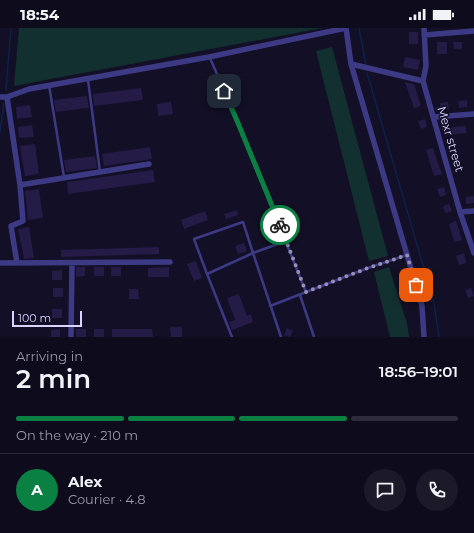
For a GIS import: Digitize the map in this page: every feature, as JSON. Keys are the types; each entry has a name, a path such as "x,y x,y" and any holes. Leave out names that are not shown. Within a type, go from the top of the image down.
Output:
{"street":[{"path":"0,97 7,97 30,89 49,85 209,57 346,28 351,64 422,306 424,337"},
{"name":"Mexr street","path":"424,28 426,66 423,81 460,212 474,253"},
{"path":"424,35 474,31"},
{"path":"351,64 423,81"},
{"path":"7,97 20,185 23,221 11,226 17,263"},
{"path":"434,117 474,114"},
{"path":"20,185 149,164"},
{"path":"460,212 474,211"},
{"path":"0,263 72,264 170,262"},
{"path":"71,337 72,264"}],"lane":[{"path":"209,57 238,123 306,292"},
{"path":"87,79 100,172"},
{"path":"49,85 64,178"},
{"path":"232,337 206,274 194,239 243,222 281,337"},
{"path":"206,274 252,253 286,241"},
{"path":"270,306 368,268 407,255"},
{"path":"300,295 314,337"}],"green space":[{"path":"19,28 323,28 14,86"},
{"path":"332,47 388,256 369,261 316,51"},
{"path":"389,267 407,323 409,337 390,337 374,272"}],"building":[{"path":"409,32 418,32 418,44 409,44"},
{"path":"437,42 447,42 447,54 437,54"},
{"path":"453,42 462,42 462,49 454,49"},
{"path":"405,57 420,60 418,70 403,67"},
{"path":"405,82 414,84 421,106 414,108"},
{"path":"141,88 143,100 94,106 93,94"},
{"path":"87,96 88,108 56,112 54,100"},
{"path":"467,100 467,107 459,108 458,101"},
{"path":"171,102 173,114 158,116 157,104"},
{"path":"448,102 449,109 440,110 440,103"},
{"path":"30,105 32,117 17,119 16,107"},
{"path":"425,119 427,127 421,129 418,121"},
{"path":"32,125 34,137 19,138 18,127"},
{"path":"466,126 466,133 443,135 442,128"},
{"path":"35,144 39,174 25,176 20,146"},
{"path":"150,147 152,159 104,166 102,154"},
{"path":"433,148 442,174 434,176 426,150"},
{"path":"95,156 97,168 66,172 64,160"},
{"path":"153,170 155,182 68,194 67,182"},
{"path":"444,187 446,195 440,197 437,189"},
{"path":"39,189 43,218 28,220 25,191"},
{"path":"474,196 474,203 466,204 466,197"},
{"path":"449,204 452,211 445,213 443,206"},
{"path":"237,210 238,215 226,219 224,214"},
{"path":"205,211 208,220 184,229 181,220"},
{"path":"456,221 462,240 454,242 449,224"},
{"path":"29,227 34,258 24,259 18,229"},
{"path":"244,243 247,251 238,254 235,246"},
{"path":"159,247 159,254 61,257 61,250"},
{"path":"464,253 466,263 459,265 456,256"},
{"path":"196,261 202,278 194,281 187,264"},
{"path":"76,267 85,267 85,276 76,277"},
{"path":"94,267 104,267 104,276 94,276"},
{"path":"111,267 121,267 121,276 111,276"},
{"path":"169,267 169,277 148,277 148,268"},
{"path":"62,270 62,280 52,280 52,271"},
{"path":"53,288 63,288 63,297 53,297"},
{"path":"471,288 474,296 468,298 465,290"},
{"path":"129,289 138,289 139,299 129,299"},
{"path":"239,294 247,316 251,314 253,322 232,330 229,322 235,320 227,298"},
{"path":"52,309 62,309 62,318 52,318"},
{"path":"170,327 182,327 182,337 171,337"},
{"path":"287,328 293,331 290,337 284,335"},
{"path":"60,329 60,337 51,337 51,330"},
{"path":"76,329 86,329 86,337 76,337"},
{"path":"94,329 104,329 104,337 94,337"},
{"path":"112,329 152,329 153,337 112,337"}],"waterway":[{"path":"6,90 11,28"},
{"path":"359,28 366,64"},
{"path":"367,73 434,303 439,337"},
{"path":"0,132 4,103"}],"way so far":[{"path":"280,225 306,292 368,268 407,255 416,285"}],"route":[{"path":"224,91 280,225"}]}
